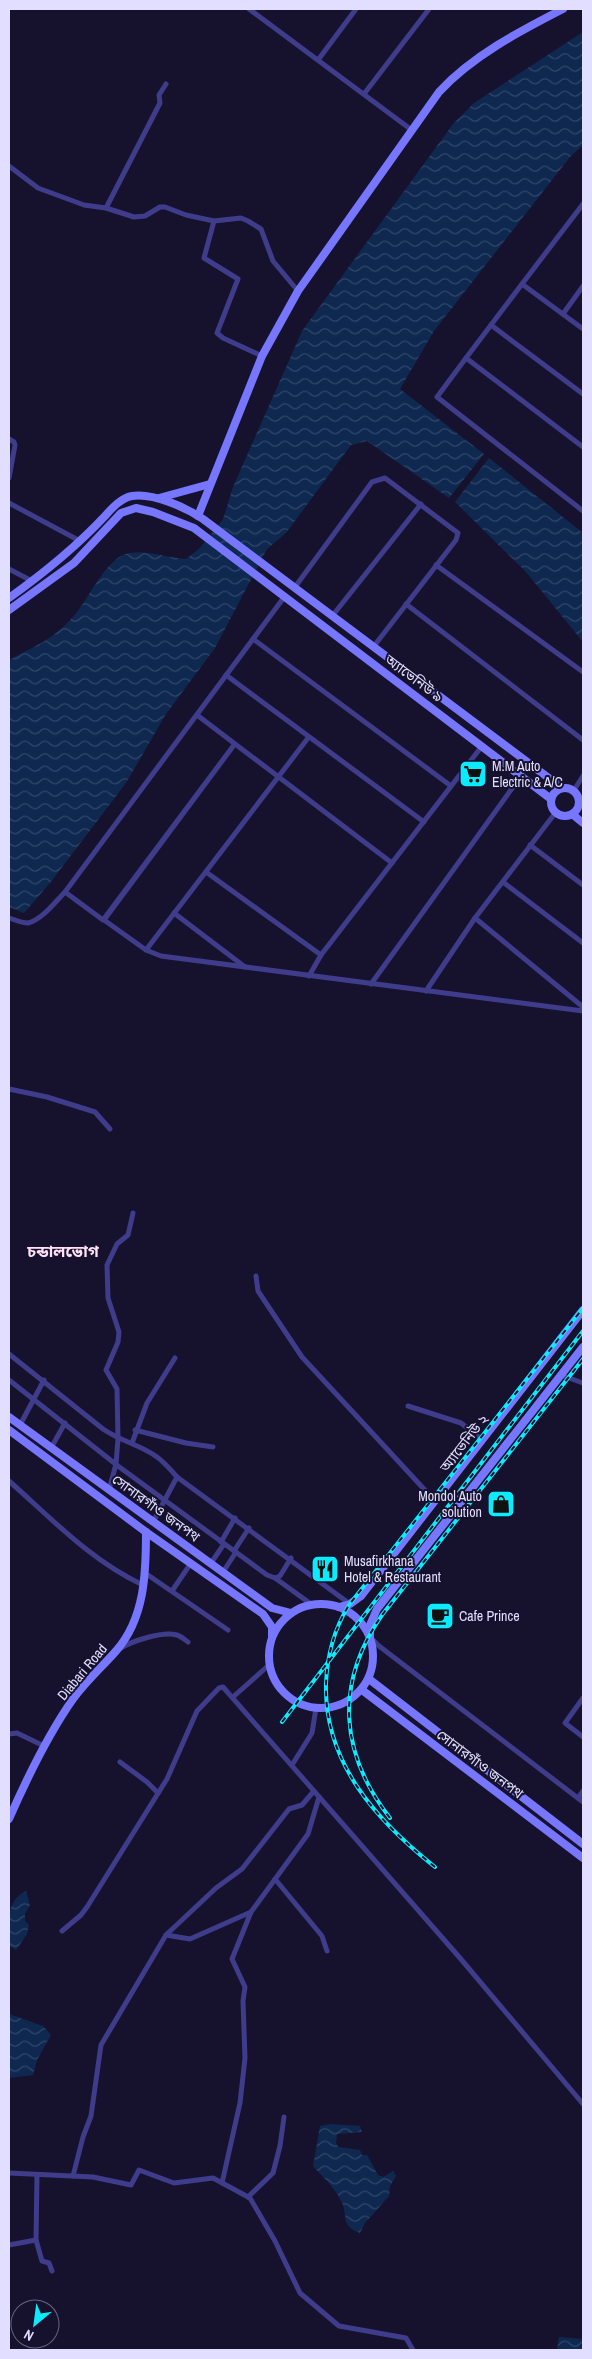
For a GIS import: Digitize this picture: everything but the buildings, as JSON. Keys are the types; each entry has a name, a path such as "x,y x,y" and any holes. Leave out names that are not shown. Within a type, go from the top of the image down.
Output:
{"street":[{"path":"250,9 413,131"},
{"path":"318,60 356,9"},
{"path":"364,94 429,9"},
{"path":"201,518 210,484 262,356 298,290 440,92 461,72 503,43 563,9"},
{"path":"106,208 139,146 139,141 160,102 160,96 166,84"},
{"path":"9,166 38,188 84,205 106,208 140,217 160,207 165,207 214,221 242,218 258,226 266,239 274,260 298,290"},
{"path":"583,204 436,397 583,511"},
{"path":"214,221 204,258 238,279 217,334 262,356"},
{"path":"522,284 583,329"},
{"path":"563,314 583,286"},
{"path":"491,325 583,394"},
{"path":"466,358 583,447"},
{"path":"9,439 15,445 9,478"},
{"path":"295,587 372,482 385,478 421,504 458,533 456,540 374,646"},
{"path":"9,598 80,541 121,500 131,496 155,499 210,484"},
{"name":"অ্যাভেনিউ ৯","path":"155,499 201,518 562,788 574,790"},
{"path":"9,503 80,541"},
{"path":"333,615 421,504"},
{"name":"অ্যাভেনিউ ৯","path":"9,610 74,563 114,520 127,509 136,508 153,512 194,528 551,799"},
{"path":"436,565 583,672"},
{"path":"9,569 32,581"},
{"path":"278,590 286,580"},
{"path":"9,918 26,923 32,921 48,909 65,892 285,596"},
{"path":"406,604 583,740"},
{"path":"253,639 452,786"},
{"path":"226,676 424,822"},
{"path":"197,715 234,745 392,862"},
{"path":"146,950 308,738"},
{"path":"234,745 104,920 146,950 161,956 583,1011"},
{"path":"309,976 321,955 482,746"},
{"path":"371,984 521,776"},
{"path":"562,788 555,792 551,799 552,806 556,812 564,816 576,812 581,804 574,790 583,776"},
{"path":"65,892 103,920 193,801"},
{"path":"426,991 475,918 556,812"},
{"path":"572,814 583,823"},
{"path":"530,845 583,885"},
{"path":"206,872 321,955"},
{"path":"503,882 583,944"},
{"path":"174,913 246,967"},
{"path":"475,918 583,1007"},
{"path":"9,1089 47,1097 95,1112 110,1129"},
{"path":"103,1500 109,1490 116,1464 118,1439 117,1389 106,1373 118,1342 118,1332 108,1298 107,1265 117,1244 128,1235 132,1213"},
{"path":"256,1276 258,1290 302,1357 435,1501"},
{"name":"অ্যাভেনিউ ২","path":"350,1604 361,1596 583,1310"},
{"path":"233,1697 269,1665 273,1678 290,1699 316,1708 333,1708 349,1701 362,1690 369,1679 373,1666 374,1651 370,1637 370,1625 377,1609 583,1347"},
{"path":"9,1354 118,1439 132,1443 157,1456 177,1476 291,1558 350,1604"},
{"path":"132,1443 135,1430 147,1403 175,1358"},
{"path":"561,1375 583,1383"},
{"path":"9,1380 164,1500 267,1576 275,1578 311,1604"},
{"path":"20,1425 44,1380"},
{"path":"408,1406 460,1423 482,1440"},
{"name":"সোনারগাঁও জনপথ","path":"9,1417 272,1608 291,1613"},
{"path":"51,1448 65,1423"},
{"name":"সোনারগাঁও জনপথ","path":"9,1430 146,1532 263,1614 272,1627 269,1665"},
{"path":"135,1430 186,1443 213,1447"},
{"path":"153,1522 177,1476"},
{"path":"9,1481 66,1533 121,1575 143,1585"},
{"path":"211,1563 235,1518"},
{"path":"223,1572 249,1528"},
{"name":"Diabari Road","path":"9,1820 44,1746 73,1699 127,1637 139,1611 145,1573 146,1532"},
{"path":"275,1578 280,1576 291,1558"},
{"path":"172,1591 191,1563"},
{"path":"145,1573 228,1630"},
{"name":"সোনারগাঁও জনপথ","path":"272,1637 280,1623 291,1613 311,1604 325,1603 339,1606"},
{"path":"339,1606 350,1604"},
{"path":"339,1606 358,1619 370,1637 583,1802"},
{"path":"116,1651 128,1644 153,1636 177,1635 188,1642"},
{"name":"সোনারগাঁও জনপথ","path":"369,1679 583,1844"},
{"path":"62,1931 88,1907 158,1794 167,1779 193,1718 203,1703 219,1688 226,1689 460,1958 583,2104"},
{"name":"সোনারগাঁও জনপথ","path":"362,1690 583,1858"},
{"path":"583,1698 564,1722 583,1737"},
{"path":"292,1765 312,1733 316,1708"},
{"path":"9,1734 17,1733 44,1746"},
{"path":"120,1762 147,1782 158,1794"},
{"path":"578,1798 583,1790"},
{"path":"73,2176 83,2137 91,2116 101,2045 166,1935 216,1888 242,1869 289,1809 302,1805 314,1791"},
{"path":"222,2183 238,2112 245,2058 243,2001 245,1987 232,1959 252,1912 308,1834 319,1797"},
{"path":"275,1879 322,1936 327,1951"},
{"path":"166,1935 190,1939 252,1912"},
{"path":"248,2197 273,2173 280,2146 284,2117"},
{"path":"9,2173 93,2177 130,2185 139,2170 174,2183 212,2178 248,2197 275,2241 300,2293 340,2326 406,2338 413,2350"},
{"path":"37,2175 36,2240 42,2261 49,2263 52,2271"},
{"path":"9,2245 36,2240"}],"water":[{"path":"583,32 583,145 570,157 434,331 400,389 484,454 449,498 367,441 351,445 286,533 267,549 215,648 166,714 126,783 50,883 24,913 9,907 9,660 45,641 61,629 77,612 106,569 121,556 136,552 186,559 200,548 223,519 233,487 302,331 453,124 474,103"},
{"path":"489,458 583,533 583,642 526,572 455,502"},
{"path":"26,1891 30,1905 25,1914 25,1921 29,1925 27,1934 16,1950 9,1946 9,1915 14,1901"},
{"path":"9,2014 43,2026 51,2035 37,2060 33,2075 9,2078"},
{"path":"331,2124 360,2126 362,2132 337,2134 336,2144 339,2147 360,2150 362,2155 367,2155 378,2175 383,2177 393,2171 396,2176 390,2186 389,2196 365,2223 360,2233 349,2227 339,2197 313,2166 320,2126"},
{"path":"559,2337 583,2339 583,2350 557,2350"}],"railway":[{"path":"435,1867 393,1830 374,1810 344,1764 334,1739 328,1713 326,1684 332,1643 349,1605 583,1308"},
{"path":"282,1722 583,1331"},
{"path":"390,1818 373,1794 361,1769 353,1744 349,1718 350,1693 356,1667 367,1641 382,1615 583,1359"}],"place":[{"name":"M.M Auto Electric & A/C","path":"473,774"},
{"name":"Mondol Auto solution","path":"501,1504"},
{"name":"Musafirkhana Hotel & Restaurant","path":"325,1569"},
{"name":"Cafe Prince","path":"440,1616"}],"district":[{"name":"চন্ডালভোগ","path":"63,1251"}]}
